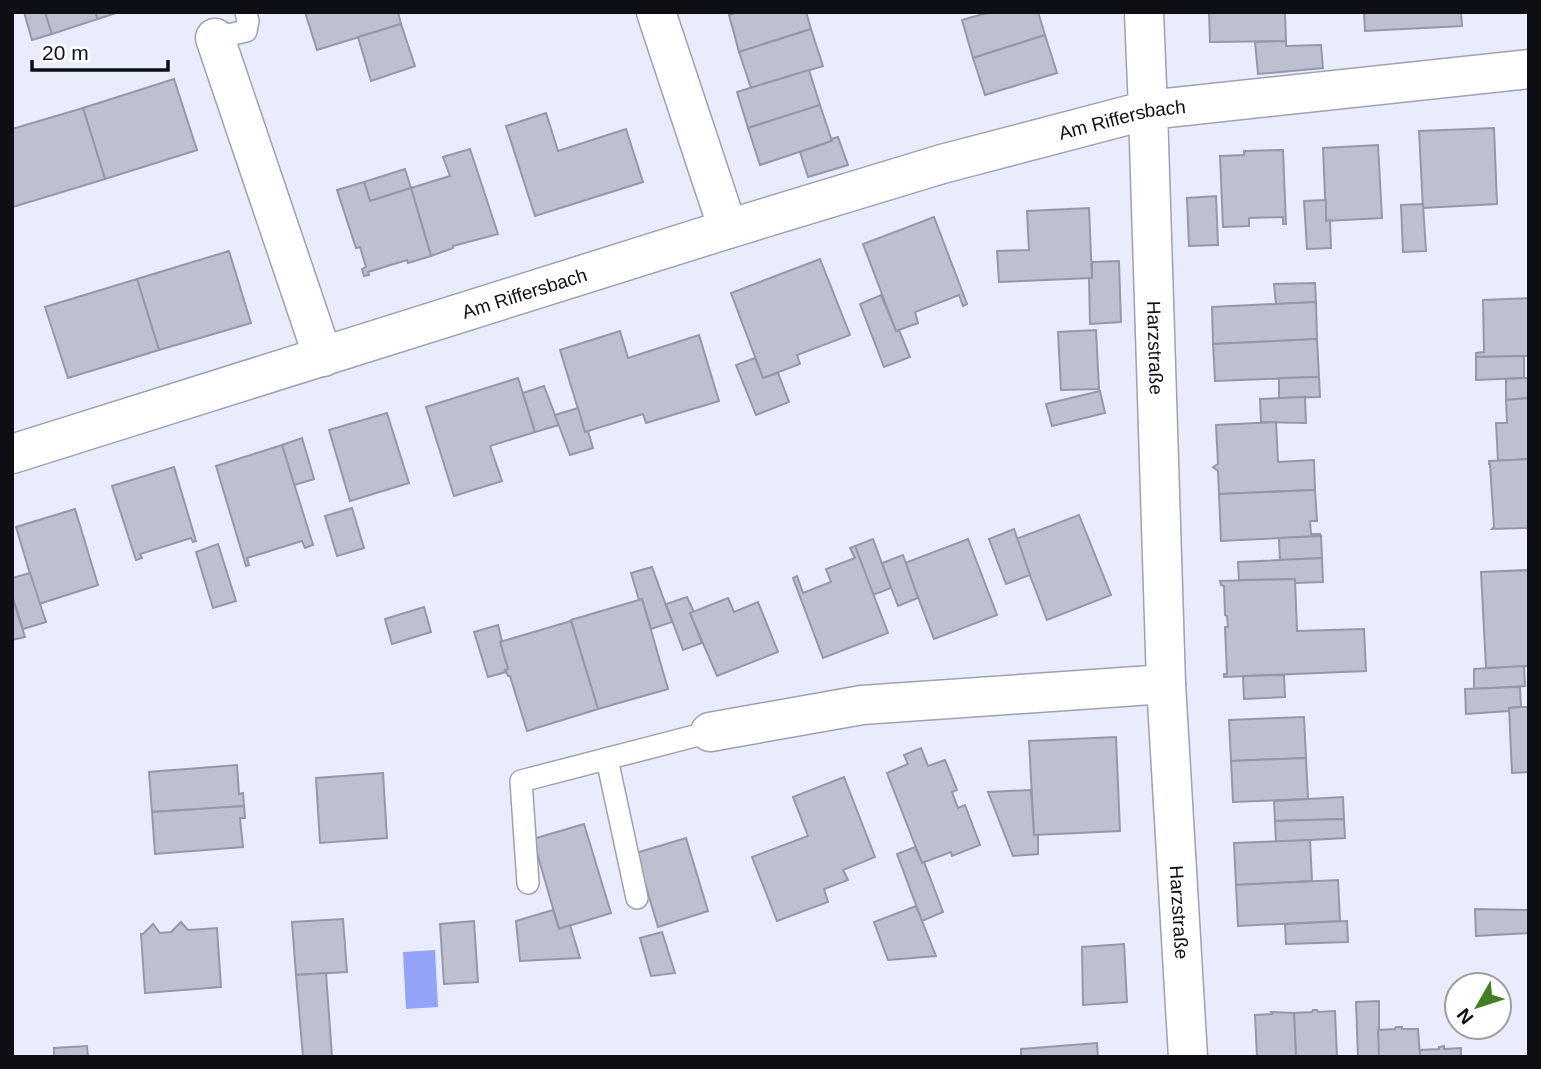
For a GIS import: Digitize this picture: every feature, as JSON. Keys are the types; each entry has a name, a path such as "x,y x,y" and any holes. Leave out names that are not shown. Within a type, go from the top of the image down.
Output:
{"street":[{"path":"656,12 728,229"},
{"name":"Harzstraße","path":"1143,12 1166,684 1188,1057"},
{"path":"215,38 323,358"},
{"name":"Am Riffersbach","path":"12,454 942,164 1148,110 1529,69"},
{"path":"710,732 862,705 1166,684"}],"lane":[{"path":"215,38 246,31 246,12"},
{"path":"528,883 521,781 710,732"},
{"path":"607,759 637,898"}],"water":[{"path":"435,950 438,1007 406,1009 403,952"}],"building":[{"path":"24,12 45,12 52,34 32,40"},
{"path":"45,12 95,12 98,19 52,34"},
{"path":"95,12 119,12 98,19"},
{"path":"305,12 398,12 401,24 317,50"},
{"path":"738,12 806,12 811,29 739,52 729,15"},
{"path":"990,12 1038,12 1045,35 973,58 962,20"},
{"path":"1209,12 1285,12 1286,41 1210,42"},
{"path":"1364,12 1461,12 1462,26 1365,31"},
{"path":"401,24 415,66 371,81 358,37"},
{"path":"811,29 823,66 751,88 739,52"},
{"path":"1045,35 1057,73 985,95 973,58"},
{"path":"1286,41 1286,46 1321,45 1323,68 1258,74 1255,42"},
{"path":"809,70 820,105 748,128 737,92"},
{"path":"174,79 197,150 105,179 83,108"},
{"path":"820,105 832,141 760,165 748,128"},
{"path":"83,108 105,179 13,207 12,129"},
{"path":"546,113 558,151 626,129 643,182 535,216 506,126"},
{"path":"1494,128 1497,204 1423,208 1419,131"},
{"path":"838,137 848,165 808,177 800,152"},
{"path":"1378,145 1382,218 1326,221 1323,148"},
{"path":"470,149 498,234 453,246 431,256 411,188 450,176 443,157"},
{"path":"1283,150 1286,224 1283,224 1283,217 1249,218 1249,226 1223,227 1220,156 1244,155 1244,151"},
{"path":"405,169 411,188 370,201 364,182"},
{"path":"364,182 370,201 411,188 431,256 408,263 407,260 368,272 369,275 364,276 362,269 366,267 360,247 356,248 337,190"},
{"path":"1216,196 1218,245 1189,246 1187,198"},
{"path":"1326,200 1326,221 1330,220 1331,248 1307,249 1304,201"},
{"path":"1423,204 1426,251 1403,252 1401,205"},
{"path":"1089,208 1092,278 999,282 997,251 1029,250 1027,211"},
{"path":"934,217 967,304 963,306 959,295 915,312 918,323 896,331 863,244"},
{"path":"229,251 251,323 159,350 137,279"},
{"path":"820,259 850,335 797,355 800,364 763,378 731,293"},
{"path":"1119,261 1121,322 1090,324 1089,278 1092,278 1092,262"},
{"path":"137,279 159,350 68,378 45,307"},
{"path":"1315,283 1316,302 1276,304 1274,284"},
{"path":"881,295 910,357 884,367 860,304"},
{"path":"1529,298 1529,356 1476,357 1476,353 1484,352 1483,300"},
{"path":"1316,302 1317,339 1213,344 1212,307"},
{"path":"1096,330 1099,389 1061,390 1058,332"},
{"path":"620,331 628,358 699,335 719,401 646,423 643,414 585,432 560,350"},
{"path":"1317,339 1319,377 1215,381 1213,344"},
{"path":"1524,356 1524,378 1476,380 1476,357"},
{"path":"755,358 763,378 778,373 789,402 756,415 736,365"},
{"path":"1319,377 1320,397 1279,398 1279,378"},
{"path":"518,378 535,432 490,446 502,481 454,496 426,407"},
{"path":"1529,378 1529,398 1506,400 1506,379"},
{"path":"544,386 559,425 535,432 523,393"},
{"path":"1100,391 1105,413 1052,426 1046,404"},
{"path":"1305,397 1306,423 1261,422 1260,399"},
{"path":"1529,398 1529,459 1498,461 1496,423 1507,423 1506,400"},
{"path":"578,408 593,448 570,455 555,415"},
{"path":"387,413 409,483 350,501 329,430"},
{"path":"1276,422 1278,462 1314,460 1315,490 1219,494 1218,471 1213,467 1218,464 1216,425"},
{"path":"302,438 314,479 294,485 282,445"},
{"path":"282,445 313,545 305,548 302,541 247,558 249,565 246,566 216,466"},
{"path":"1529,459 1529,528 1492,529 1489,461"},
{"path":"174,467 196,541 193,542 191,538 140,554 142,558 136,560 112,486"},
{"path":"1315,490 1317,521 1310,521 1311,534 1321,536 1221,541 1219,494"},
{"path":"352,508 364,548 337,556 325,516"},
{"path":"75,509 98,585 39,604 16,527"},
{"path":"1079,515 1111,595 1047,620 1016,539"},
{"path":"1014,529 1030,575 1006,584 989,539"},
{"path":"1321,536 1322,558 1280,560 1279,538"},
{"path":"873,539 891,588 873,595 855,546"},
{"path":"968,539 997,615 934,639 905,563"},
{"path":"218,544 236,601 213,608 196,552"},
{"path":"855,546 888,633 823,658 793,578 797,576 803,593 831,582 826,569 855,558 850,548"},
{"path":"903,555 918,598 898,606 882,563"},
{"path":"1322,558 1323,582 1295,583 1295,579 1239,580 1238,562"},
{"path":"652,567 672,622 651,629 631,573"},
{"path":"1529,570 1529,666 1486,668 1481,572"},
{"path":"30,573 46,622 23,629 12,596 12,578"},
{"path":"1295,579 1297,631 1364,629 1366,671 1224,677 1224,674 1227,674 1225,627 1228,627 1224,586 1220,581"},
{"path":"12,596 25,637 12,640"},
{"path":"687,597 694,612 690,613 702,643 683,650 666,604"},
{"path":"728,598 734,612 758,602 778,652 717,676 690,613"},
{"path":"642,599 668,689 598,709 571,620"},
{"path":"424,607 431,632 392,644 385,619"},
{"path":"571,621 598,709 527,731 510,676 505,670 508,669 500,642"},
{"path":"498,625 508,669 488,677 474,632"},
{"path":"1524,666 1525,686 1474,689 1474,669"},
{"path":"1284,675 1285,697 1244,699 1243,676"},
{"path":"1520,687 1521,707 1509,708 1509,711 1466,714 1465,689"},
{"path":"1529,707 1529,772 1512,773 1509,708"},
{"path":"1304,717 1306,758 1231,761 1229,720"},
{"path":"1116,737 1120,831 1034,835 1029,741"},
{"path":"921,748 928,766 945,760 957,790 952,792 958,808 965,805 980,845 952,856 951,852 922,863 887,773 908,764 904,755"},
{"path":"1306,758 1308,799 1233,802 1231,761"},
{"path":"237,765 239,794 243,793 244,806 152,812 149,772"},
{"path":"383,773 387,838 320,843 316,778"},
{"path":"844,777 875,857 843,870 848,880 824,889 828,902 777,921 752,857 808,836 793,797"},
{"path":"1031,790 1038,854 1013,856 988,792"},
{"path":"1343,797 1344,819 1275,821 1274,801"},
{"path":"244,806 245,818 240,818 243,847 155,854 152,812"},
{"path":"1344,819 1345,838 1276,842 1275,821"},
{"path":"584,824 611,913 559,929 533,839"},
{"path":"686,838 708,911 658,927 636,853"},
{"path":"1310,840 1312,881 1236,885 1234,843"},
{"path":"915,847 922,863 924,862 943,912 922,921 897,854"},
{"path":"1338,880 1340,921 1238,926 1236,885"},
{"path":"916,906 936,956 888,960 874,922"},
{"path":"1475,909 1529,910 1529,933 1476,936"},
{"path":"553,910 559,929 570,925 580,958 520,961 516,921"},
{"path":"343,919 347,972 296,975 292,922"},
{"path":"474,921 478,982 444,984 440,924"},
{"path":"1347,921 1348,942 1286,944 1285,924"},
{"path":"181,922 188,930 217,928 221,987 145,993 141,934 153,924 160,933 171,932"},
{"path":"662,932 675,973 651,976 640,938"},
{"path":"1124,944 1127,1002 1083,1005 1082,947"},
{"path":"326,973 332,1057 303,1057 296,975"},
{"path":"1379,1001 1379,1057 1358,1057 1356,1002"},
{"path":"1335,1011 1337,1057 1296,1057 1294,1013"},
{"path":"1271,1012 1294,1013 1296,1057 1257,1057 1255,1015 1272,1014"},
{"path":"1396,1027 1418,1029 1420,1057 1379,1057 1378,1030"},
{"path":"1097,1043 1098,1057 1021,1057 1021,1049"},
{"path":"87,1046 88,1057 54,1057 54,1048"},
{"path":"1444,1046 1444,1049 1461,1048 1461,1057 1420,1057 1420,1050 1439,1049"}]}
